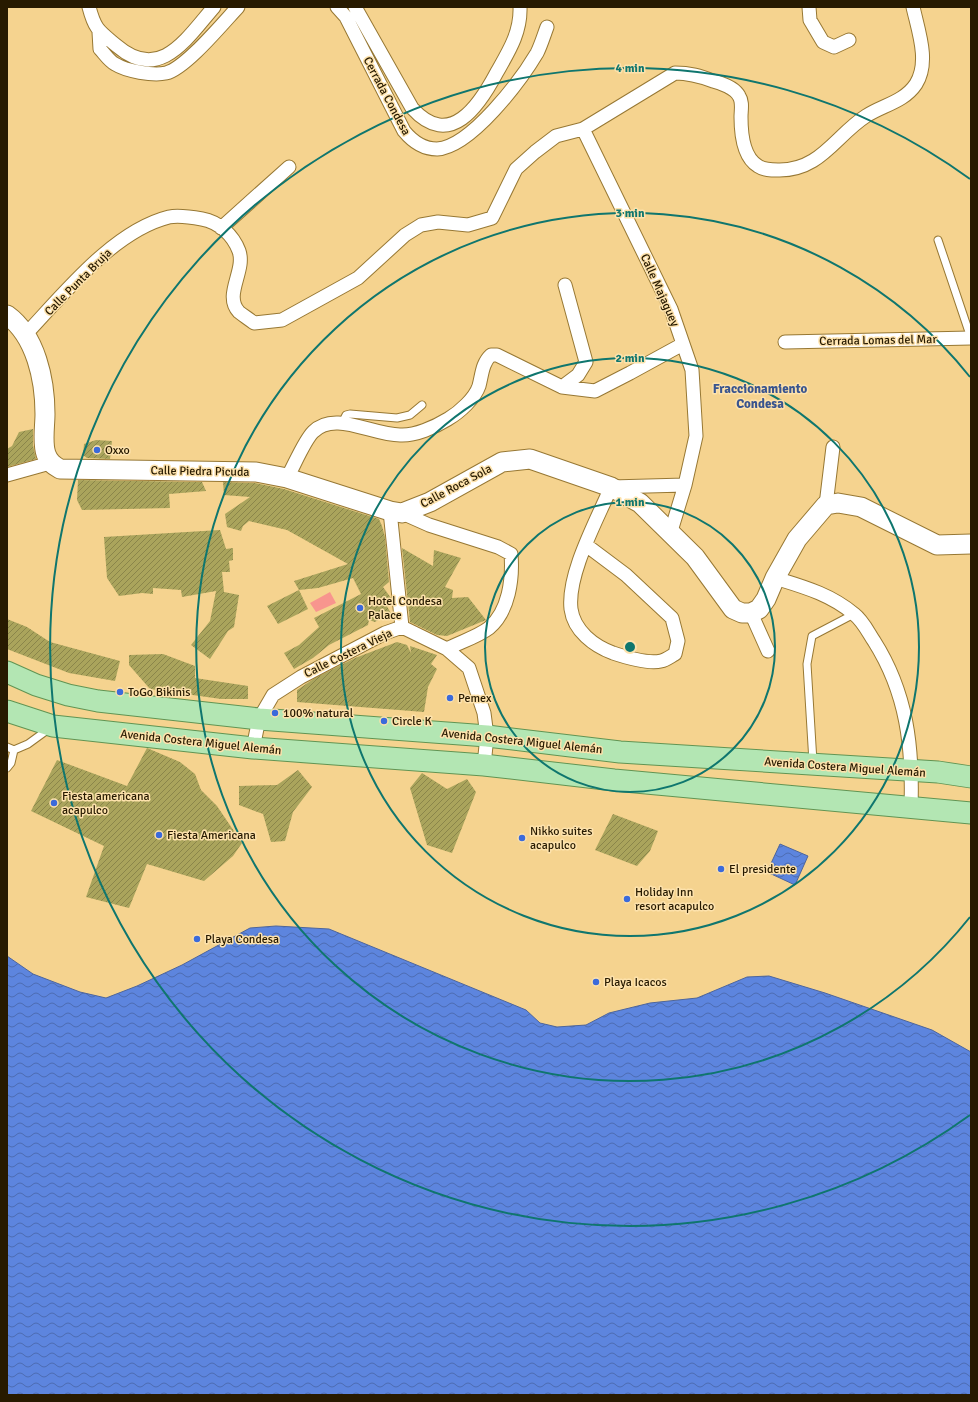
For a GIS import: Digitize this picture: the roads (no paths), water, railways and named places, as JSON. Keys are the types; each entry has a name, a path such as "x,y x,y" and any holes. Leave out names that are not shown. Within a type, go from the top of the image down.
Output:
{"main road":[{"path":"7,315 25,336 35,354 41,378 45,406 45,453 50,463"},
{"name":"Calle Roca Sola","path":"396,512 430,502 502,462 530,459 611,487 640,503 695,557 733,609 742,613 751,613"},
{"name":"Calle Piedra Picuda","path":"50,463 60,469 256,472 287,478 396,512"},
{"path":"751,613 759,609 766,599 775,578 797,539 826,505 838,503 861,507 937,545 971,544"},
{"name":"Avenida Costera Miguel Alemán","path":"7,672 36,685 68,695 98,701 259,719 487,736 620,752 912,772 938,772 971,777"},
{"name":"Avenida Costera Miguel Alemán","path":"7,711 53,726 253,748 484,765 614,780 971,813"}],"street":[{"path":"89,7 99,32 100,49 114,64 141,73 166,73 182,64 238,7"},
{"path":"99,32 125,53 144,61 162,58 184,43 214,7"},
{"name":"Cerrada Condesa","path":"337,7 346,17 404,131 412,141 424,147 438,149 455,144 482,124 510,91 537,52 547,27"},
{"name":"Cerrada Condesa","path":"355,7 412,108 421,118 432,124 445,125 459,122 468,115 484,95 515,39 520,21 520,7"},
{"path":"808,7 810,20 823,42 834,47 849,40"},
{"name":"Calle Punta Bruja","path":"25,336 108,250 149,224 170,217 189,217 206,220 221,228 234,240 240,253 241,265 233,293 233,300 238,311 254,323 282,320 358,278 405,235 421,225 438,222 468,225 492,218 516,169 556,136 583,129 675,73 690,73 717,82 734,90 739,96 741,103 741,131 749,158 758,166 767,170 789,170 802,167 818,158 864,117 904,97 916,83 922,57 921,44 913,7"},
{"name":"Calle Majaguey","path":"583,129 671,309 692,370 696,436 685,485 671,532"},
{"path":"221,228 288,167"},
{"path":"565,285 586,362 568,388"},
{"name":"Cerrada Lomas del Mar","path":"784,342 971,338"},
{"path":"287,478 312,433 322,425 332,422 342,423 385,435 402,436 418,432 449,419 466,405 478,388 486,360 491,355 498,356 568,388 595,390 630,374 683,344"},
{"path":"826,505 833,447"},
{"path":"7,475 50,463"},
{"path":"586,545 626,575 672,618 678,641 675,654 661,661 632,659 599,648 580,630 571,610 571,595 579,561 611,487 685,485"},
{"path":"396,512 402,627"},
{"name":"Calle Piedra Picuda","path":"396,512 429,525 498,547 511,554 512,563 506,603 498,618 488,628 447,649"},
{"path":"775,578 817,590 854,614 860,620 883,656 900,695 908,728 912,772 911,807"},
{"path":"751,613 768,651"},
{"name":"Calle Costera Vieja","path":"253,748 259,719 273,695 301,677 385,633 402,627 447,649 469,668 484,713 487,736 484,765"}],"lane":[{"path":"938,240 971,338"},
{"path":"342,423 346,415 350,414 397,418 410,415 422,405"},
{"path":"813,765 807,664 812,636 854,614"},
{"path":"7,768 12,764 10,749 28,744 53,726"}],"water":[{"path":"780,844 808,856 795,885 767,872"},
{"path":"276,926 329,929 526,1010 540,1023 557,1027 586,1025 609,1013 650,1003 697,998 747,977 769,976 825,993 932,1030 971,1052 971,1395 7,1395 7,956 33,974 80,992 106,998 137,986 182,965 250,928"}],"place":[{"name":"Oxxo","path":"97,450"},
{"name":"Hotel Condesa Palace","path":"360,608"},
{"name":"ToGo Bikinis","path":"120,692"},
{"name":"Pemex","path":"450,698"},
{"name":"100% natural","path":"275,713"},
{"name":"Circle K","path":"384,721"},
{"name":"Fiesta americana acapulco","path":"54,803"},
{"name":"Fiesta Americana","path":"159,835"},
{"name":"Nikko suites acapulco","path":"522,838"},
{"name":"El presidente","path":"721,869"},
{"name":"Holiday Inn resort acapulco","path":"627,899"},
{"name":"Playa Condesa","path":"197,939"},
{"name":"Playa Icacos","path":"596,982"}],"district":[{"name":"Fraccionamiento Condesa","path":"760,396"}]}
